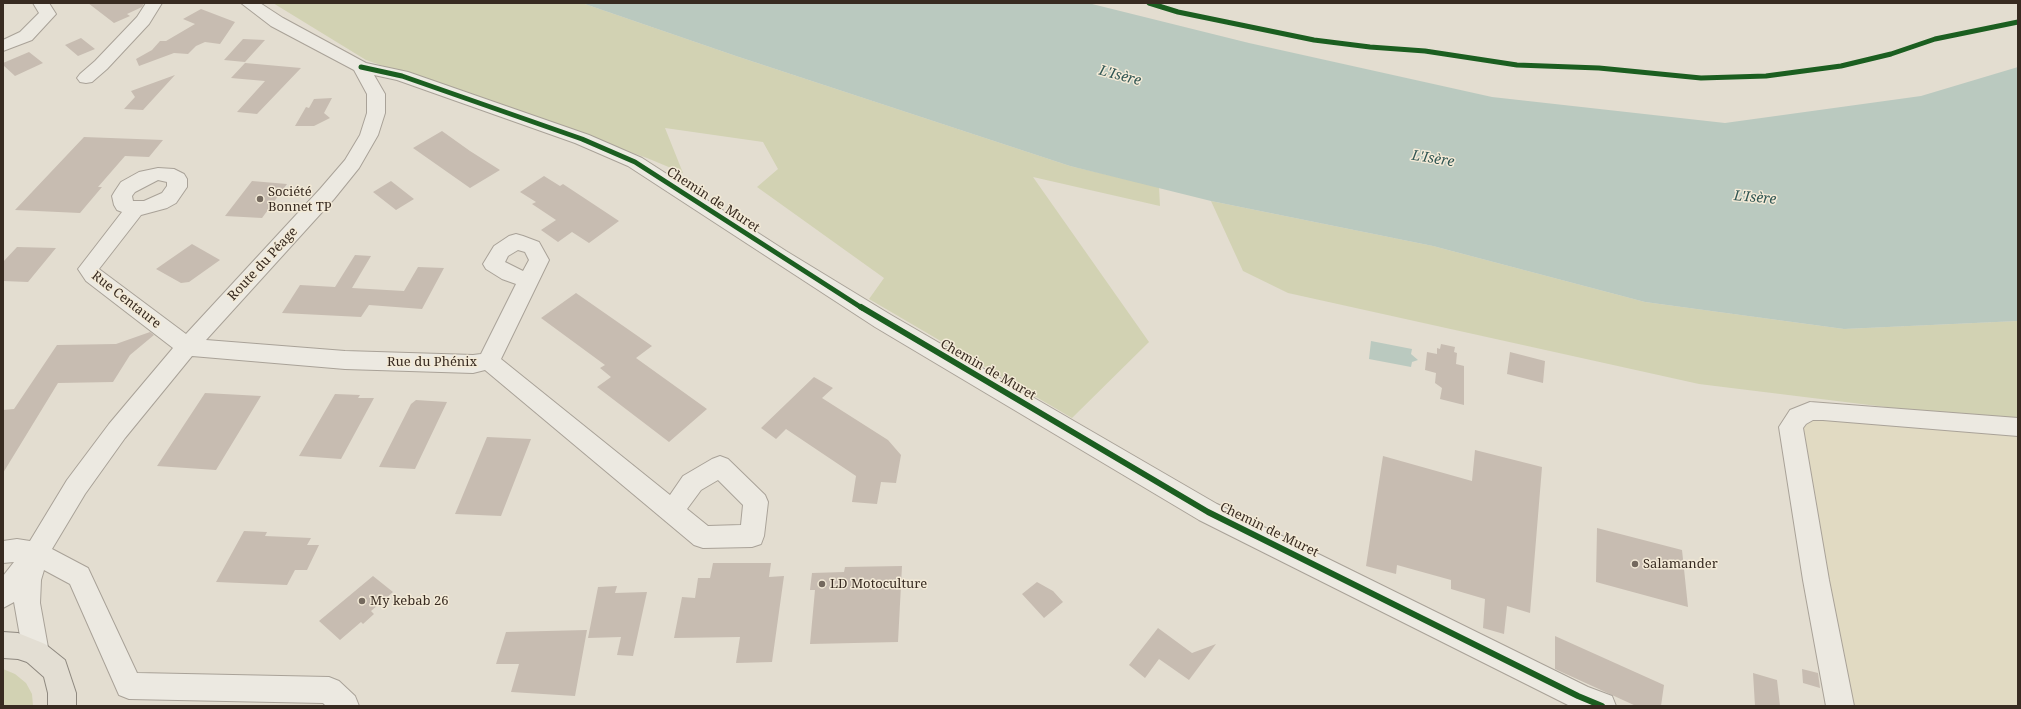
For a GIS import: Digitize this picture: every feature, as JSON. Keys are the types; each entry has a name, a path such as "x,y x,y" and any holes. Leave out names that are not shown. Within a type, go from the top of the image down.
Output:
{"main road":[{"path":"3,645 18,646 36,653 55,669 67,702"}],"street":[{"path":"3,46 26,36 48,14 41,3"},
{"path":"86,78 101,65 138,25 154,3"},
{"path":"249,3 277,22 361,67"},
{"name":"Route du Péage","path":"3,596 36,553 76,487 98,456 152,387 327,194 352,164 369,135 376,114 376,94 361,67"},
{"name":"Chemin de Muret","path":"361,67 402,76 582,139 635,162 876,317 1208,512 1578,696 1602,706"},
{"name":"Rue Centaure","path":"135,209 88,269 93,276 187,347"},
{"path":"489,361 528,280"},
{"name":"Rue du Phénix","path":"187,347 345,360 473,364 489,361 533,399 672,511"},
{"path":"1840,706 1806,518 1792,427 1798,417 1810,411 1823,411 2018,427"},
{"path":"3,552 17,550 36,553 79,576 129,686 329,690 345,706"},
{"name":"Route du Péage","path":"36,553 28,580 27,603 36,653"}],"shaded area":[{"path":"1822,415 2018,433 2018,706 1849,706 1800,435 1806,424"}],"green space":[{"path":"273,3 582,3 736,56 1070,166 1159,187 1160,206 1033,177 1149,342 1072,418 869,299 884,278 757,187 778,169 763,142 665,128 683,173 647,158 366,60"},
{"path":"1211,201 1433,246 1645,302 1844,329 2018,321 2018,420 1918,411 1699,384 1288,293 1243,271"},
{"path":"3,669 15,674 26,683 32,694 33,706 3,706"}],"water":[{"name":"L'Isère","path":"582,3 1088,3 1249,43 1492,97 1725,123 1921,96 2018,67 2018,321 1844,329 1645,302 1433,246 1211,201 1070,166 736,56"},
{"path":"1371,341 1412,349 1411,354 1418,360 1412,362 1411,367 1369,359"}],"building":[{"path":"88,3 144,3 142,7 127,14 130,16 114,23"},
{"path":"201,9 235,22 220,44 205,42 196,46 188,54 174,53 139,66 136,59 152,50 160,41 166,41 195,24 183,19"},
{"path":"81,38 95,49 78,56 65,45"},
{"path":"243,39 265,40 245,62 224,60"},
{"path":"29,52 43,63 15,76 3,65 3,63"},
{"path":"245,63 301,68 257,114 237,112 265,81 231,78"},
{"path":"175,75 143,110 124,109 135,97 131,91"},
{"path":"332,98 324,113 330,118 314,126 295,126 306,107 309,108 314,99"},
{"path":"442,131 500,170 470,188 413,148"},
{"path":"84,137 163,140 149,157 125,156 98,187 102,187 80,213 15,210"},
{"path":"544,176 560,186 563,184 619,221 589,243 572,232 558,242 541,230 556,220 532,204 536,202 520,192"},
{"path":"252,181 287,184 262,218 225,216"},
{"path":"391,181 414,199 396,210 373,192"},
{"path":"192,244 220,260 189,282 181,283 156,269"},
{"path":"17,247 56,248 28,282 3,281 3,262"},
{"path":"355,255 371,256 352,288 404,291 418,267 444,268 422,309 369,305 361,317 282,313 300,285 335,287"},
{"path":"576,293 652,346 636,358 707,409 669,442 597,387 611,377 600,368 605,365 541,318"},
{"path":"150,332 154,335 130,355 113,382 58,383 3,473 3,410 14,409 57,345 116,344"},
{"path":"1441,344 1455,347 1454,352 1457,353 1456,364 1464,366 1464,405 1440,399 1442,388 1435,383 1436,373 1425,370 1427,352 1437,354 1437,348 1440,349"},
{"path":"1510,352 1545,361 1543,383 1507,374"},
{"path":"814,377 833,388 822,398 888,440 901,455 896,483 881,482 877,504 852,502 856,476 786,429 776,439 761,428"},
{"path":"205,393 261,396 216,470 157,466"},
{"path":"335,394 360,395 358,398 374,398 341,459 299,456"},
{"path":"416,400 447,402 415,469 379,467 411,404"},
{"path":"487,437 531,439 501,516 455,514"},
{"path":"1475,450 1542,467 1530,613 1507,606 1504,634 1483,628 1485,599 1451,589 1451,580 1397,565 1396,574 1366,566 1383,456 1472,481"},
{"path":"1597,528 1682,550 1688,607 1596,582"},
{"path":"244,531 267,532 265,536 311,538 307,545 319,545 307,570 295,570 287,585 216,582"},
{"path":"713,563 771,563 769,577 784,576 772,662 736,663 740,637 674,638 682,597 695,598 698,578 710,578"},
{"path":"902,566 898,642 810,644 815,590 810,590 812,573 844,572 845,567"},
{"name":"My kebab 26","path":"373,576 393,592 371,611 374,614 363,624 361,622 340,640 319,621"},
{"path":"1037,582 1053,591 1063,602 1044,618 1022,594"},
{"path":"617,586 615,593 647,592 633,656 617,655 621,637 588,638 598,587"},
{"path":"1158,628 1192,653 1216,644 1189,680 1159,659 1145,678 1129,665"},
{"path":"587,630 575,696 511,692 519,664 496,664 506,632"},
{"path":"1555,636 1664,685 1661,706 1636,706 1555,669"},
{"path":"1802,669 1818,673 1820,688 1803,683"},
{"path":"1753,673 1777,680 1780,706 1755,706"}],"cycle path":[{"path":"1149,3 1178,12 1314,40 1370,47 1425,51 1517,65 1599,68 1701,78 1766,76 1841,66 1891,54 1935,39 2018,22"},
{"path":"361,67 402,76 582,139 635,162 779,256 883,321 1208,512 1578,696 1602,706"}],"place":[{"name":"Société Bonnet TP","path":"260,199"},
{"name":"Salamander","path":"1635,564"},
{"name":"LD Motoculture","path":"822,584"},
{"name":"My kebab 26","path":"362,601"}]}
